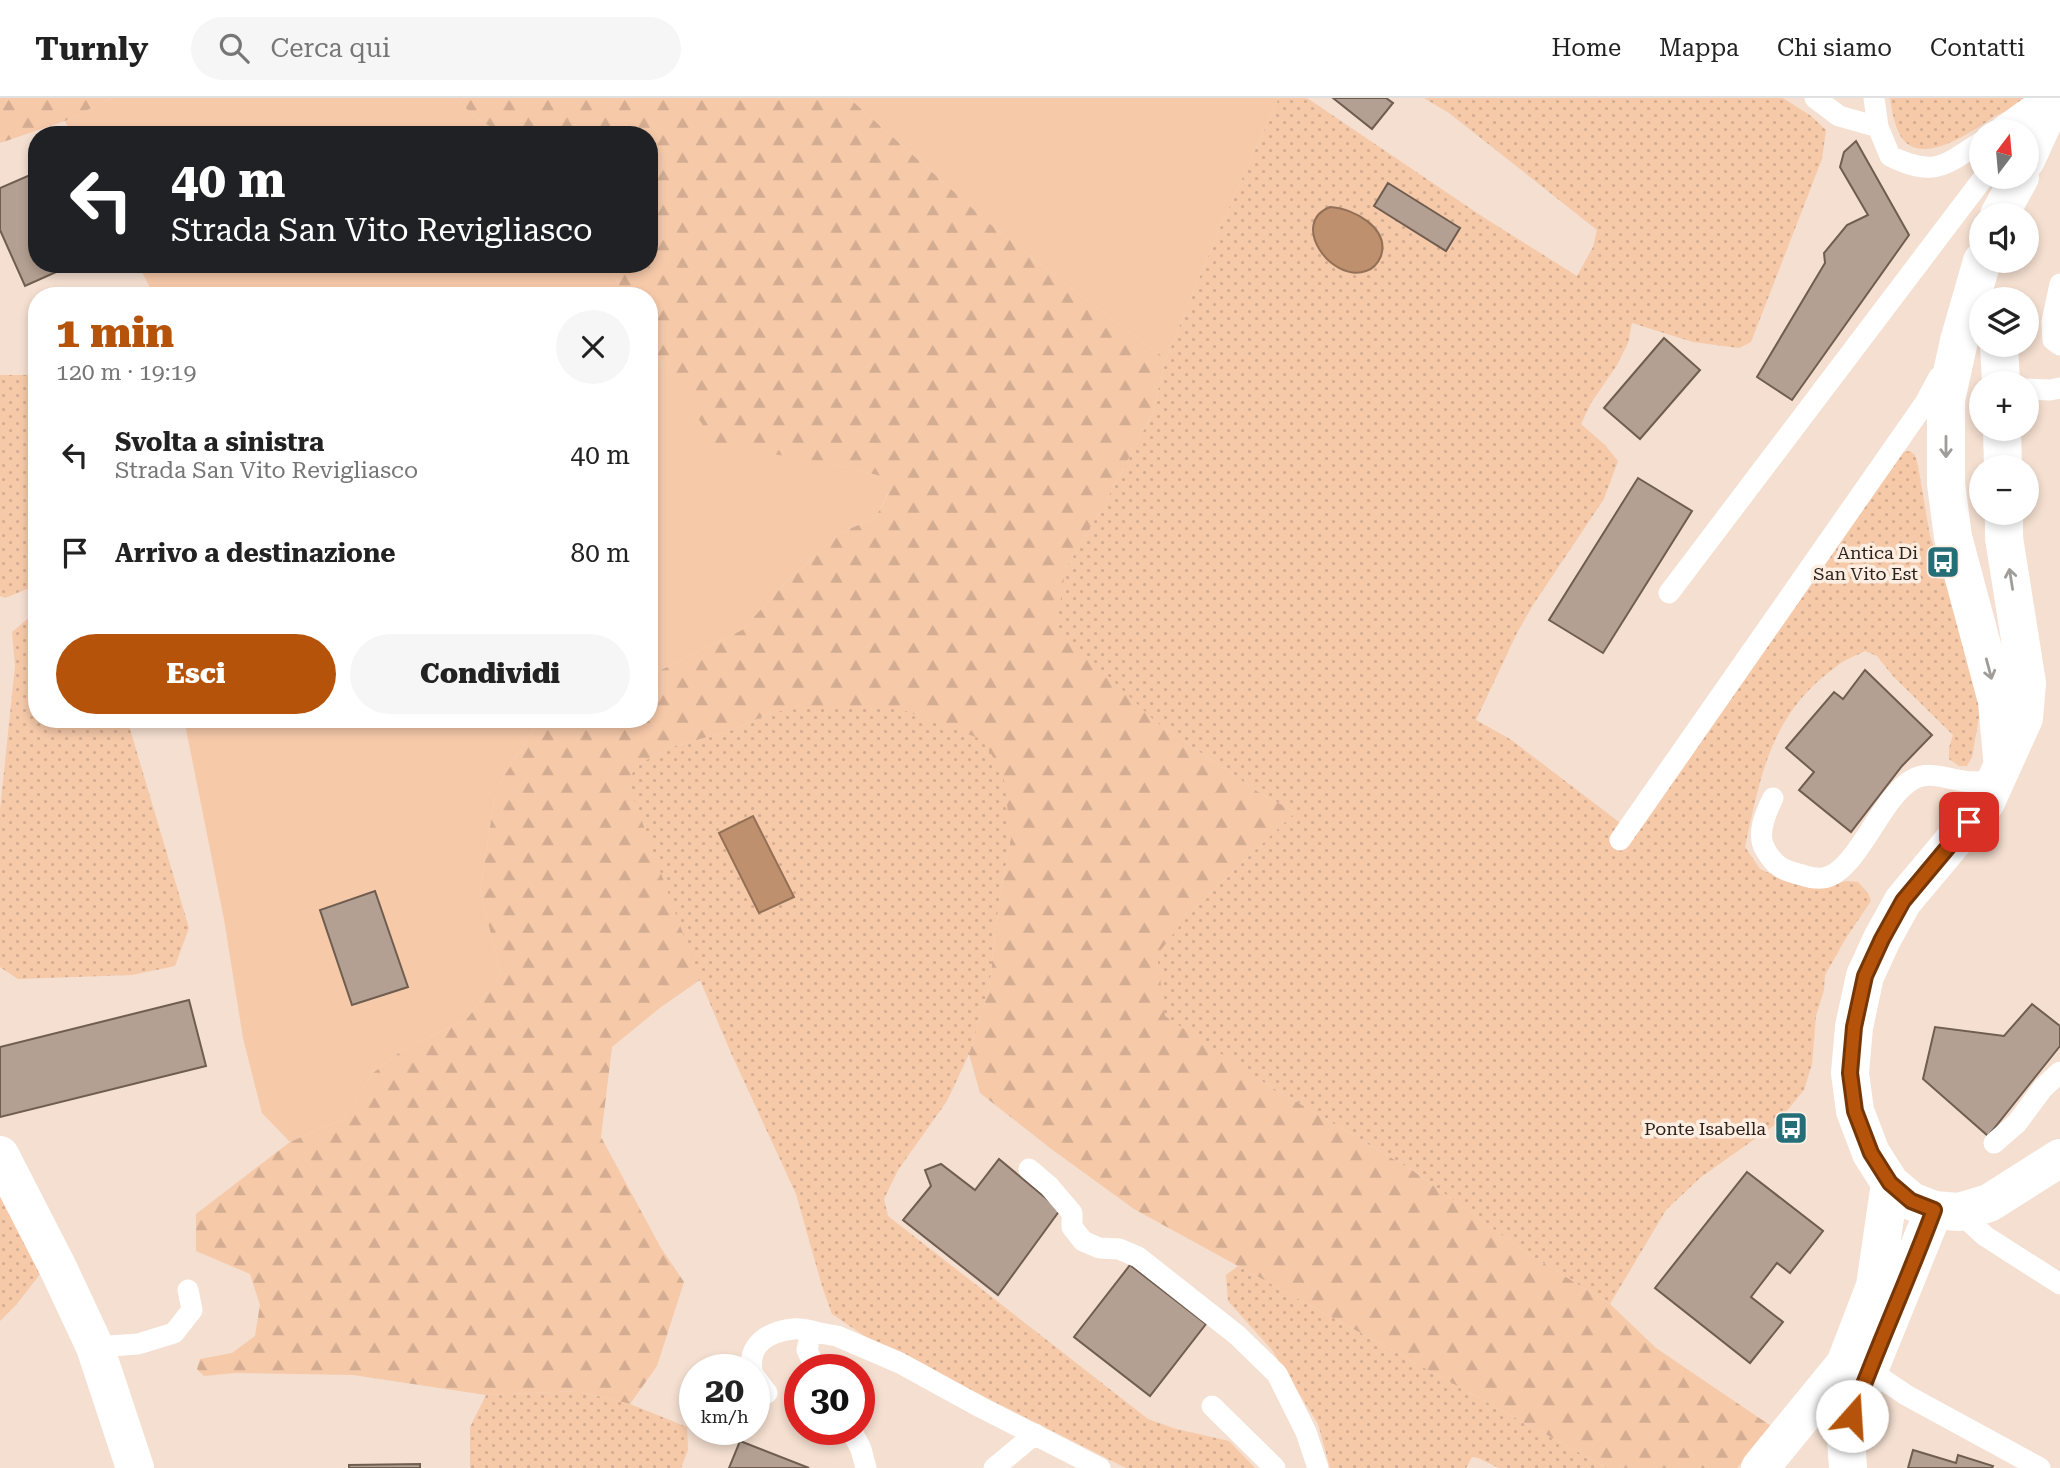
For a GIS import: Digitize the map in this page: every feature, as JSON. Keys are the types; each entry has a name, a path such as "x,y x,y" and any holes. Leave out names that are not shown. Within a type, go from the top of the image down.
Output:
{"street":[{"path":"1979,273 1946,400 1946,484 1953,537 1997,701 2000,772"},
{"path":"2004,525 2027,683 2024,718 1986,802 1903,901 1882,939 1865,976 1854,1027 1850,1073 1855,1111 1871,1153 1890,1183 1911,1201 1947,1211 1989,1203 2060,1158"},
{"path":"0,1155 95,1347 135,1468"},
{"path":"1760,1468 1845,1364 1875,1286 1890,1183"},
{"path":"1848,1468 1846,1439 1869,1370 1914,1264 1947,1211"}],"lane":[{"path":"1815,98 1839,116 1878,127"},
{"path":"1874,98 1878,127 1890,156 1912,167 1933,168 1969,150"},
{"path":"2025,119 2045,111"},
{"path":"1670,593 1975,189"},
{"path":"2060,284 2052,322 2053,340 2060,345"},
{"path":"1620,839 1925,403 1959,341"},
{"path":"2039,390 2060,388"},
{"path":"1773,798 1763,817 1762,845 1774,865 1790,872 1824,878 1839,871 1849,861 1896,794 1911,780 1926,774 1966,782 2000,772"},
{"path":"1994,1143 2017,1123 2043,1088 2060,1072"},
{"path":"1029,1169 1049,1186 1072,1213 1072,1227 1083,1241 1099,1248 1119,1248 1138,1257 1237,1335 1277,1374 1306,1432 1318,1468"},
{"path":"1947,1211 2060,1284"},
{"path":"95,1347 138,1344 174,1333 192,1310 188,1290"},
{"path":"752,1354 757,1343 775,1333 794,1329 838,1336 900,1363 1100,1468"},
{"path":"809,1354 810,1336 820,1333"},
{"path":"1869,1370 1906,1395 2040,1468"},
{"path":"1212,1406 1275,1468"},
{"path":"994,1468 1035,1434"},
{"path":"860,1445 866,1468"}],"green space":[{"path":"0,98 112,98 50,126 28,126 28,134 0,143"},
{"path":"112,98 455,98 489,126 67,126 65,121"},
{"path":"455,98 849,98 990,224 1166,359 1153,413 1105,503 1065,570 1156,722 1263,795 1296,812 1192,910 1260,1080 1412,1170 1524,1251 1610,1304 1656,1348 1771,1426 1737,1468 1607,1468 1134,1209 1050,1148 980,1093 969,1054 989,989 999,901 1011,837 774,712 730,731 668,748 634,767 700,980 661,1007 612,1047 601,1137 661,1248 684,1282 657,1366 630,1404 577,1391 486,1395 353,1375 235,1373 204,1376 197,1369 200,1359 232,1353 255,1336 260,1305 250,1274 196,1251 196,1214 290,1142 343,1119 373,1073 405,1048 466,1020 501,975 480,890 496,789 534,728 658,728 658,672 742,630 786,582 842,532 875,518 889,493 881,476 829,463 716,445 666,370 658,355 658,287 620,287 613,273 658,273 658,126 489,126"},
{"path":"849,98 1279,98 1222,223 1166,359 990,224"},
{"path":"1279,98 1307,98 1483,217 1577,276 1593,247 1597,230 1449,113 1424,98 1783,98 1811,116 1826,130 1822,159 1751,342 1739,348 1693,342 1632,323 1628,343 1617,365 1591,403 1581,424 1605,445 1618,461 1604,499 1533,605 1476,720 1510,739 1636,835 1903,452 1910,451 1915,455 1918,466 1930,536 1984,688 1972,757 1967,766 1959,766 1949,759 1953,735 1893,676 1877,656 1865,651 1840,664 1815,684 1783,724 1764,770 1745,847 1760,869 1794,884 1827,888 1845,881 1858,882 1871,901 1825,975 1824,990 1816,1016 1812,1064 1804,1090 1776,1124 1701,1177 1666,1210 1610,1304 1524,1251 1412,1170 1260,1080 1165,1016 1157,955 1192,910 1296,812 1263,795 1156,722 1057,627 1065,570 1105,503 1153,413 1166,359 1222,223"},
{"path":"1890,98 2030,98 1991,119 1969,119 1969,132 1932,148 1919,149 1909,145 1900,135"},
{"path":"142,273 613,273 620,287 150,287"},
{"path":"658,355 666,370 829,463 882,476 889,492 875,518 842,532 786,582 742,630 658,672"},
{"path":"0,375 28,375 28,589 5,598 0,596"},
{"path":"28,619 28,728 130,728 189,928 175,966 132,975 18,979 0,967 0,810 15,666 12,632"},
{"path":"821,706 895,707 981,739 1003,772 1011,837 999,901 989,989 969,1054 947,1101 898,1170 884,1199 888,1216 1148,1419 1176,1429 1229,1441 1255,1468 1126,1468 866,1337 832,1314 796,1194 700,980 629,786 634,767 668,748 730,731 774,712"},
{"path":"186,728 534,728 496,789 480,890 501,975 466,1020 405,1048 373,1073 343,1119 290,1142 262,1113 243,1038 224,919"},
{"path":"0,1188 41,1273 0,1321"},
{"path":"1238,1266 1607,1468 1499,1468 1472,1457 1466,1468 1330,1468 1318,1424 1272,1350 1228,1301 1226,1275"},
{"path":"577,1391 630,1404 679,1424 679,1445 688,1445 688,1450 681,1468 470,1468 470,1427 486,1395"}],"shaded area":[{"path":"1330,207 1349,211 1375,228 1382,246 1380,259 1371,269 1353,272 1340,268 1320,250 1314,237 1313,225 1318,215"},
{"path":"753,816 794,897 759,913 719,833"}],"building":[{"path":"1333,98 1386,98 1393,103 1372,129"},
{"path":"1856,141 1909,235 1792,400 1757,377 1825,263 1824,253 1847,225 1868,215 1840,167 1844,152"},
{"path":"28,176 28,273 54,273 25,286 0,230 0,188"},
{"path":"1388,183 1460,228 1446,251 1374,206"},
{"path":"1664,338 1700,370 1640,439 1604,408"},
{"path":"1638,478 1692,511 1603,653 1549,620"},
{"path":"1865,670 1932,735 1902,766 1851,832 1799,790 1814,772 1786,748 1834,692 1843,699"},
{"path":"375,891 408,987 352,1005 320,910"},
{"path":"189,1000 206,1066 0,1117 0,1047"},
{"path":"2032,1004 2060,1026 2060,1046 1988,1136 1923,1079 1935,1027 2004,1036"},
{"path":"999,1159 1060,1210 998,1295 903,1220 931,1186 925,1170 941,1164 975,1190"},
{"path":"1747,1172 1823,1231 1790,1273 1777,1263 1751,1297 1783,1322 1750,1363 1655,1288"},
{"path":"1130,1265 1206,1324 1150,1396 1074,1337"},
{"path":"738,1445 750,1445 809,1468 729,1468"},
{"path":"1913,1450 1956,1463 1958,1455 1993,1466 1908,1468"},
{"path":"420,1464 420,1468 349,1468 349,1465"}],"place":[{"name":"Antica Di San Vito Est","path":"1943,562"},
{"name":"Ponte Isabella","path":"1791,1128"}],"route":[{"path":"1852,1416 1934,1210 1911,1201 1890,1183 1871,1153 1855,1111 1850,1073 1854,1027 1865,976 1903,901 1969,822"}]}
